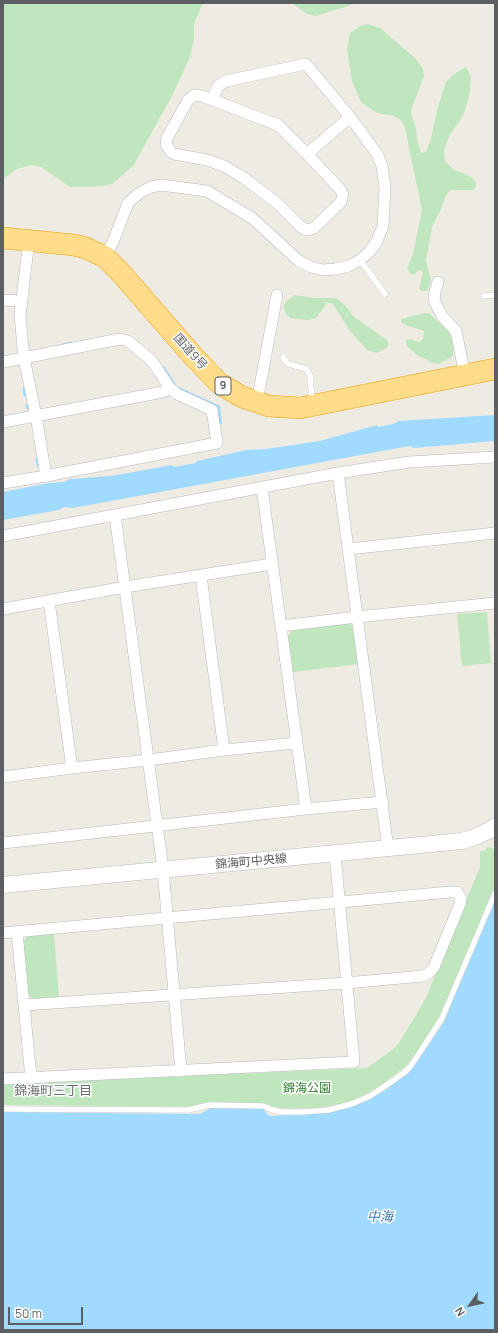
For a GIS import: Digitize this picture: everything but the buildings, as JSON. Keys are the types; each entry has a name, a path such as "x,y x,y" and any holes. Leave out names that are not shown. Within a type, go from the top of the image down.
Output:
{"highway":[{"name":"国道9号","path":"3,238 74,245 86,248 105,257 219,383 242,397 269,406 300,408 495,369"}],"street":[{"path":"105,257 113,242 128,203 138,194 151,187 161,185 207,192 252,218 299,261 311,267 323,270 349,266 360,260 376,243 383,226 385,188 382,166 378,154 350,117 306,64 226,81 218,86 212,100"},
{"path":"198,95 212,100 278,125 340,189 343,195 341,202 314,228 307,230 261,190 224,166 207,160 178,156 171,152 166,144 167,138 188,100 191,97 198,95"},
{"path":"307,154 350,117"},
{"path":"29,240 20,315 24,358 46,476"},
{"path":"438,282 434,300 442,316 456,331 465,375"},
{"path":"257,402 277,295"},
{"path":"3,300 22,301"},
{"path":"3,362 120,339 128,341 152,361 170,388 177,394 212,410 217,444 3,483"},
{"path":"3,422 163,392 170,388"},
{"path":"3,536 338,473 409,462 495,457"},
{"path":"338,473 383,802 388,849"},
{"path":"262,488 306,809"},
{"path":"115,515 164,869 181,1070"},
{"path":"349,549 495,533"},
{"path":"3,609 125,587 272,564"},
{"path":"201,576 224,750"},
{"path":"49,601 72,768"},
{"path":"281,626 495,603"},
{"path":"3,777 224,750 296,743"},
{"path":"3,843 306,809 383,802"},
{"name":"錦海町中央線","path":"3,885 462,841 475,837 495,826"},
{"path":"3,1079 354,1062 335,854"},
{"path":"3,934 450,892 457,892 461,898 460,904 434,967 429,973 423,976 346,983 24,1005"},
{"path":"16,932 31,1078"}],"lane":[{"path":"360,260 385,294"},
{"path":"483,296 495,295"},
{"path":"283,357 289,364 306,369 310,375 313,405"},
{"path":"3,1108 188,1110 209,1105 264,1106 282,1112 303,1112 329,1110 354,1103 370,1096 404,1073 420,1052 442,1018 495,893"}],"green space":[{"path":"3,3 203,3 194,23 194,38 190,57 172,96 133,166 112,184 87,187 70,187 41,167 31,165 17,169 3,179"},
{"path":"292,3 355,3 316,16 307,14"},
{"path":"368,24 380,28 416,59 423,69 424,76 411,113 416,128 417,140 421,153 426,152 431,139 437,110 446,82 454,74 466,67 471,77 469,97 463,116 449,136 444,150 445,161 454,170 472,178 476,183 476,187 473,190 451,190 446,195 432,227 426,261 431,280 426,291 419,289 423,273 421,270 418,270 415,274 411,275 407,269 413,254 422,210 405,128 401,120 394,116 377,113 361,102 352,81 347,49 350,33 360,26"},
{"path":"295,295 314,298 336,298 346,306 353,316 388,341 388,347 377,353 367,350 350,331 332,303 327,303 316,318 308,320 290,318 286,314 283,306"},
{"path":"429,313 448,330 453,344 453,356 439,364 433,363 417,355 407,346 405,340 410,339 419,342 423,339 424,331 406,325 401,322 401,319"},
{"path":"487,612 491,663 462,666 457,614"},
{"path":"349,623 354,627 359,664 293,672 288,636 292,631"},
{"name":"錦海公園","path":"487,847 493,848 495,853 495,886 443,1011 414,1056 405,1067 377,1088 355,1100 319,1108 281,1109 263,1103 209,1102 187,1107 3,1105 3,1084 367,1068 392,1050 399,1043 426,998 480,867 480,851 485,851"},
{"path":"54,933 59,997 34,999 28,995 23,942 28,936"}],"water":[{"path":"164,366 177,386 220,406 222,424 219,424 218,407 185,394 176,388 162,367"},
{"path":"495,415 495,441 413,448 412,446 404,447 73,508 64,507 59,510 3,520 3,492 49,483 64,482 70,479 111,476 172,465 174,467 246,450 266,449 320,441 377,425 378,427 393,424 399,421"},
{"name":"中海","path":"495,901 495,1330 3,1330 3,1112 200,1114 211,1108 264,1109 270,1116 328,1113 352,1107 387,1089 409,1072 419,1059 444,1022"}],"waterway":[{"path":"63,345 71,343"},
{"path":"24,388 25,395"},
{"path":"37,459 38,465"}],"district":[{"name":"錦海町三丁目","path":"53,1091"}]}
